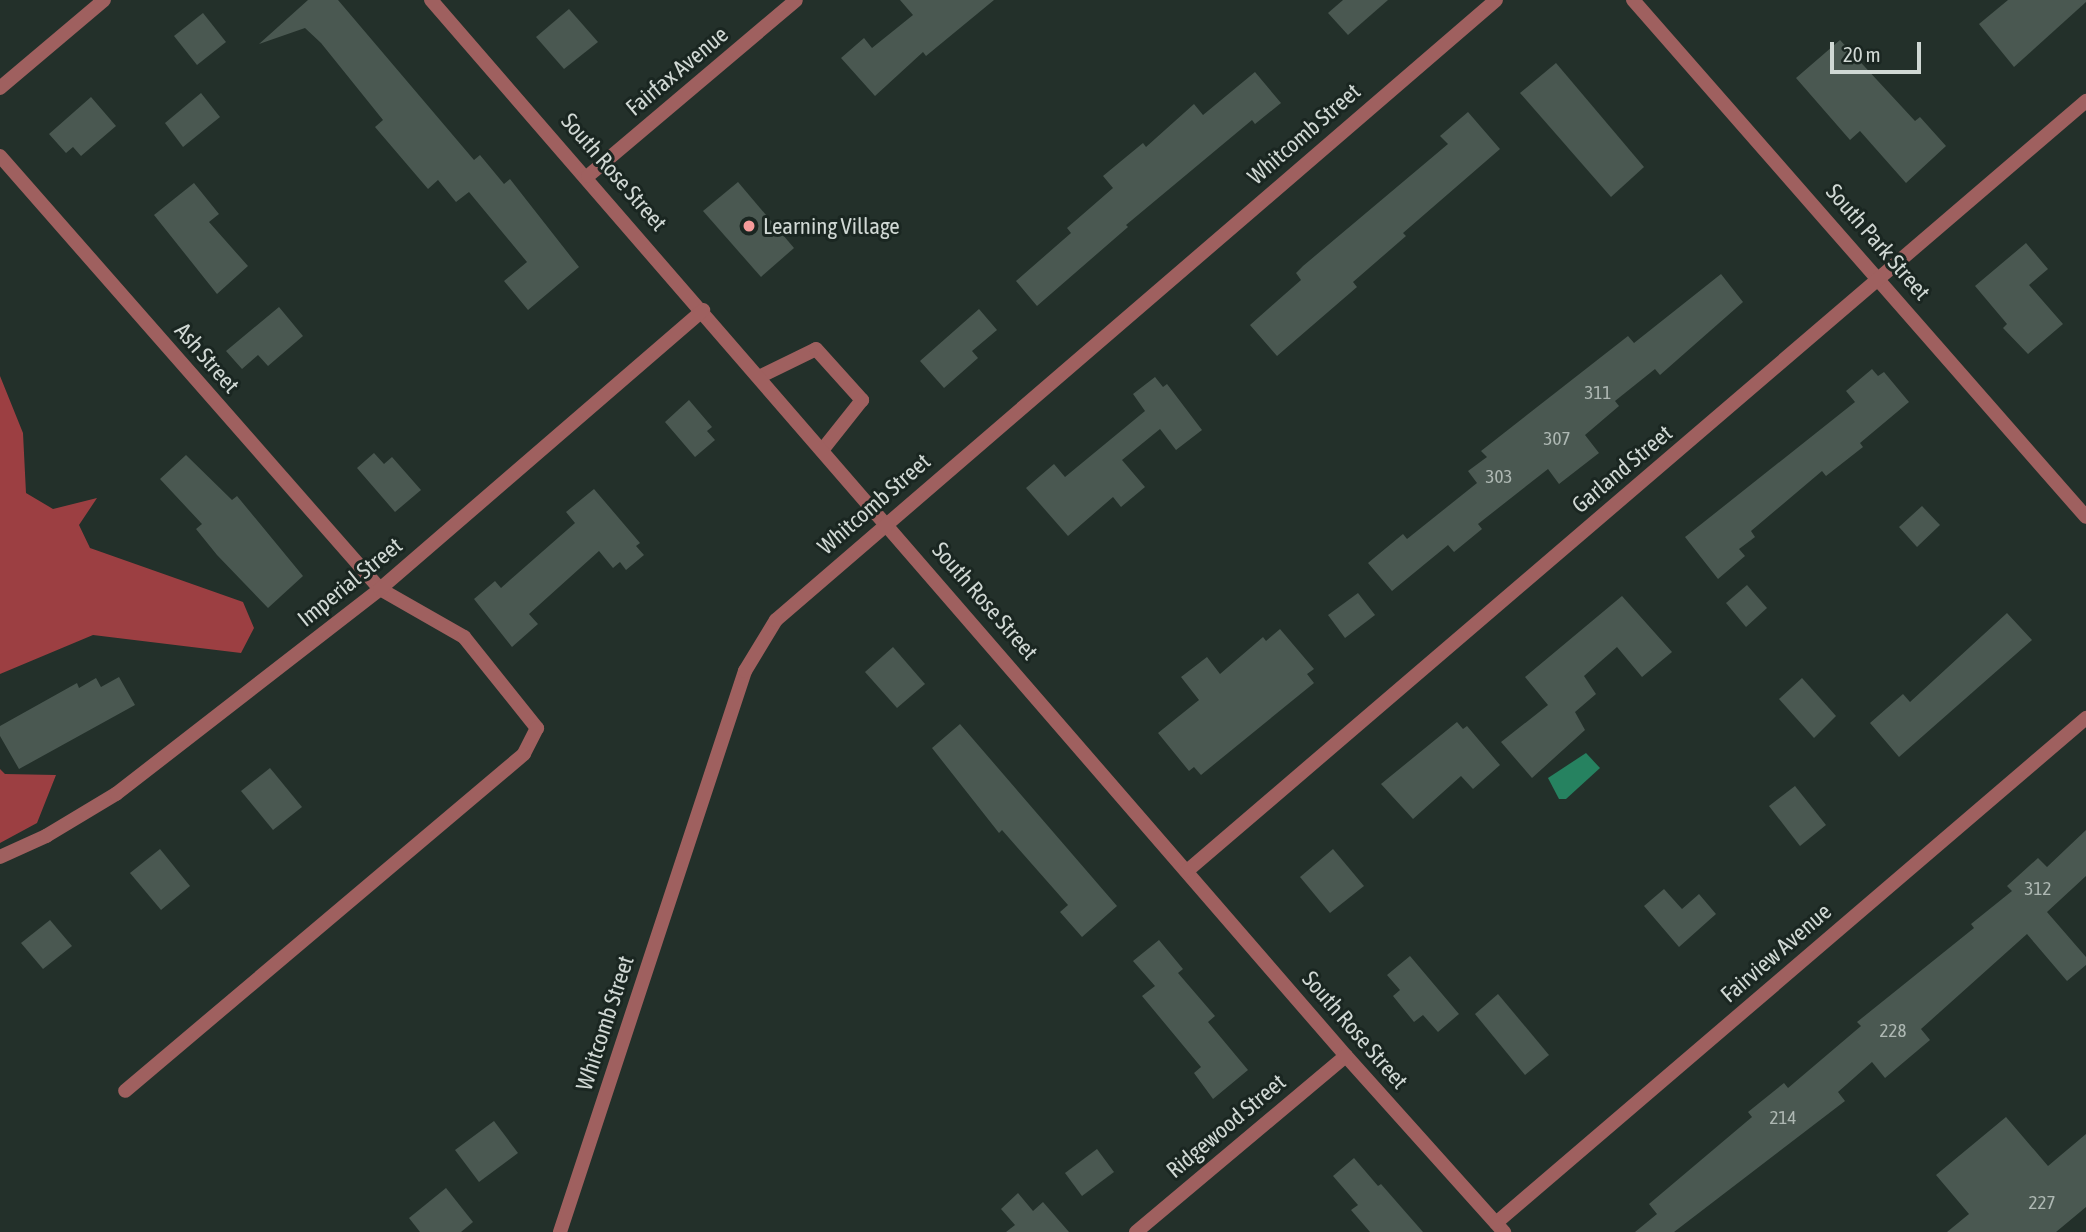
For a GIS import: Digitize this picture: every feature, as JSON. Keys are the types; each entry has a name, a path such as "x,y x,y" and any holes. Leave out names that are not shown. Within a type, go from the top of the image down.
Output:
{"street":[{"path":"0,88 104,0"},
{"name":"South Rose Street","path":"431,0 588,176 1346,1056 1500,1227"},
{"name":"Fairfax Avenue","path":"588,176 796,0"},
{"name":"Whitcomb Street","path":"560,1232 745,671 776,620 886,522 1496,0"},
{"name":"South Park Street","path":"1633,0 1881,279 2086,517"},
{"name":"Garland Street","path":"1187,871 2086,101"},
{"name":"Ash Street","path":"0,156 380,589 464,636 537,728 524,754 125,1091"},
{"name":"Imperial Street","path":"0,856 46,836 116,794 380,589 704,310"},
{"path":"761,376 816,349 862,400 823,449"},
{"name":"Fairview Avenue","path":"1500,1227 2086,718"},
{"name":"Ridgewood Street","path":"1136,1232 1346,1056"}],"shaded area":[{"path":"0,376 23,433 26,493 53,509 97,498 79,525 90,548 243,602 254,628 241,653 93,635 0,674"},
{"path":"1586,753 1600,768 1566,799 1559,799 1548,778"},
{"path":"0,769 5,774 56,775 37,823 0,843"}],"building":[{"path":"308,0 338,0 474,160 480,155 504,184 510,179 579,267 528,310 504,281 527,262 469,192 456,202 438,180 428,189 375,127 383,120 321,43 305,28 259,44"},
{"path":"900,0 994,0 926,56 923,52 875,96 841,58 864,38 872,48 913,15"},
{"path":"1343,0 1388,0 1348,35 1328,13"},
{"path":"2008,0 2086,2 2014,67 1979,24"},
{"path":"569,9 598,42 564,69 536,37"},
{"path":"203,13 226,42 197,65 174,36"},
{"path":"1840,40 1915,121 1920,117 1946,146 1906,183 1860,131 1850,140 1796,78"},
{"path":"1556,63 1644,167 1611,197 1520,93"},
{"path":"1255,72 1281,103 1255,124 1252,120 1126,225 1128,227 1037,306 1016,281 1071,233 1067,228 1113,188 1103,176 1143,143 1146,147 1194,104 1203,115"},
{"path":"201,93 220,117 183,147 165,123"},
{"path":"91,97 116,126 81,156 73,147 66,153 49,134"},
{"path":"1468,112 1500,149 1403,233 1406,236 1353,282 1357,287 1277,356 1250,325 1301,280 1296,273 1303,266 1448,144 1440,136"},
{"path":"738,182 794,248 761,277 703,211"},
{"path":"194,183 219,214 209,222 248,266 217,294 154,215"},
{"path":"2026,243 2048,269 2029,285 2063,324 2028,354 2003,328 2007,324 1975,286"},
{"path":"1721,274 1743,302 1660,375 1655,369 1615,401 1619,406 1585,435 1599,453 1559,484 1548,469 1478,524 1482,529 1454,552 1448,545 1392,591 1368,563 1403,534 1407,539 1477,483 1468,471 1487,457 1481,451 1628,336 1634,343"},
{"path":"279,307 303,336 268,366 258,355 242,369 226,351"},
{"path":"979,309 997,330 972,351 978,358 944,388 920,361"},
{"path":"1872,369 1878,376 1884,372 1909,402 1860,443 1863,447 1826,476 1822,471 1751,531 1755,537 1739,549 1745,556 1718,579 1685,537 1855,402 1846,391"},
{"path":"1155,377 1163,387 1167,384 1202,430 1176,450 1160,429 1122,460 1145,487 1121,507 1113,497 1068,536 1026,488 1054,464 1065,477 1145,411 1133,394"},
{"path":"689,400 712,427 707,431 715,440 695,457 665,422"},
{"path":"374,453 384,464 392,457 421,490 395,512 357,468"},
{"path":"186,455 232,500 237,496 303,576 268,608 217,555 196,529 202,524 160,479"},
{"path":"594,489 640,543 636,546 644,555 626,570 620,562 613,568 599,551 529,614 538,624 512,647 474,599 495,581 501,588 575,523 566,512"},
{"path":"1922,506 1940,525 1917,547 1899,527"},
{"path":"1747,585 1767,608 1746,627 1726,603"},
{"path":"1358,593 1375,615 1345,638 1328,615"},
{"path":"1622,596 1672,652 1642,677 1617,647 1584,676 1596,694 1575,712 1585,730 1532,778 1501,742 1548,705 1525,677"},
{"path":"2007,613 2032,640 1899,757 1870,723 1903,694 1910,702"},
{"path":"1280,629 1314,669 1307,674 1314,683 1201,775 1194,767 1189,771 1158,733 1199,700 1181,677 1207,657 1220,674 1263,637 1266,641"},
{"path":"893,647 925,684 897,708 865,672"},
{"path":"119,677 135,705 19,769 0,736 0,726 77,683 79,688 96,678 101,687"},
{"path":"1802,678 1836,716 1814,738 1779,699"},
{"path":"1457,722 1463,729 1467,726 1500,765 1473,789 1461,776 1413,819 1381,784"},
{"path":"960,724 1117,906 1082,937 1060,912 1068,905 1002,830 999,833 932,748"},
{"path":"270,768 302,807 273,830 241,791"},
{"path":"1795,786 1826,825 1800,846 1769,806"},
{"path":"2086,830 2086,876 2047,912 2086,957 2086,965 2067,981 2027,934 1921,1029 1930,1040 1885,1078 1872,1062 1838,1092 1845,1101 1674,1232 1635,1232 1657,1214 1649,1204 1752,1117 1748,1112 1784,1083 1788,1088 1861,1026 1857,1022 1974,928 1971,924 2012,891 2007,886 2038,858 2047,867"},
{"path":"160,849 190,886 161,910 130,873"},
{"path":"1333,849 1364,886 1330,913 1300,877"},
{"path":"1664,889 1682,909 1699,894 1716,914 1679,947 1644,906"},
{"path":"50,920 72,946 43,969 21,943"},
{"path":"1159,940 1183,969 1178,973 1215,1016 1208,1022 1248,1070 1213,1099 1194,1073 1201,1067 1142,996 1155,986 1133,961"},
{"path":"1410,956 1459,1014 1438,1032 1423,1015 1414,1022 1393,996 1400,990 1387,975"},
{"path":"1498,994 1549,1055 1525,1075 1475,1014"},
{"path":"2006,1117 2048,1166 2086,1134 2086,1207 2056,1232 1947,1232 1969,1214 1936,1175"},
{"path":"494,1121 518,1153 479,1182 455,1150"},
{"path":"1097,1149 1114,1172 1082,1196 1065,1173"},
{"path":"1354,1158 1423,1232 1370,1232 1351,1210 1358,1205 1333,1176"},
{"path":"446,1188 473,1222 461,1232 420,1232 409,1218"},
{"path":"1018,1193 1033,1211 1043,1202 1069,1232 1006,1232 1015,1225 1001,1209"}],"place":[{"name":"Learning Village","path":"749,226"}]}
